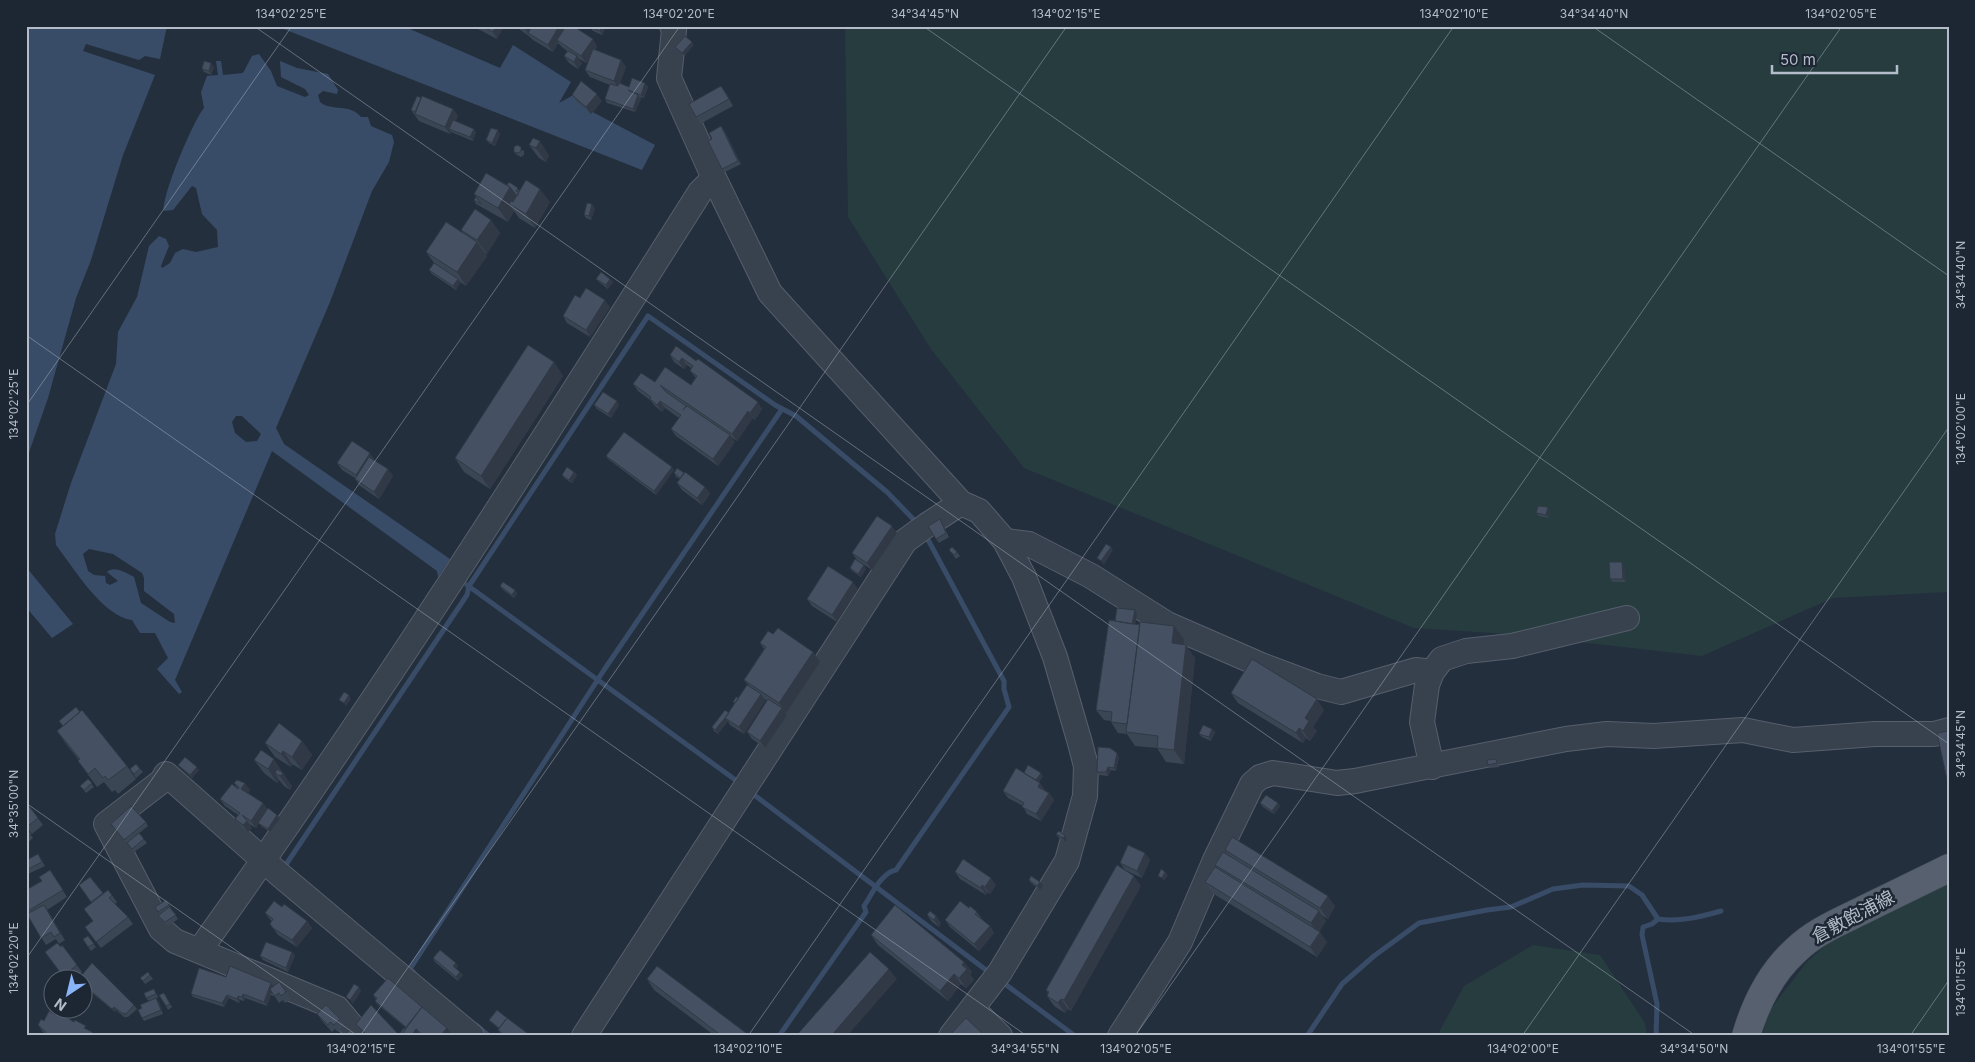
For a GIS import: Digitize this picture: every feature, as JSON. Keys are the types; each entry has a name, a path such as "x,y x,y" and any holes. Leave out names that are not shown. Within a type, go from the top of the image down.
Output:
{"main road":[{"name":"倉敷飽浦線","path":"1746,1036 1753,1013 1767,988 1779,968 1794,951 1818,933 1949,868"}],"street":[{"path":"672,26 674,30 669,78 714,178 770,293 961,503 979,511 1005,541 1024,577 1055,656 1086,766 1085,796 1067,861 1000,972 951,1036"},
{"path":"199,951 264,860 438,599 700,192 714,178"},
{"path":"584,1036 905,541 961,503"},
{"path":"1005,541 1029,544 1091,576 1167,624 1261,665 1317,686 1341,692 1416,670 1432,672"},
{"path":"1432,767 1422,722 1427,685 1432,672 1442,659 1466,651 1512,646 1628,618"},
{"path":"1120,1036 1180,942 1219,851 1252,784 1260,777 1273,773 1336,783 1432,767 1566,739 1607,734 1654,736 1743,730 1793,740 1875,734 1934,734 1949,730"},
{"path":"360,1036 337,1008 176,941 162,929 106,824 162,782 166,774 264,860 472,1036"},
{"path":"973,1009 1000,1036"}],"green space":[{"path":"845,26 1949,26 1949,592 1833,598 1702,656 1508,634 1414,628 1024,468 931,349 848,217"},
{"path":"1949,878 1949,1036 1762,1036 1770,1010 1806,963 1842,930"},
{"path":"1533,945 1600,955 1645,1023 1647,1036 1437,1036 1464,986"}],"water":[{"path":"26,26 167,26 160,59 145,56 139,60 86,44 83,51 155,75 123,155 91,260 76,298 48,398 26,461"},
{"path":"276,26 403,26 500,68 513,45 571,82 559,103 579,92 585,108 655,145 642,170"},
{"path":"259,54 271,71 277,86 305,97 309,95 305,89 281,77 280,61 297,68 328,74 338,90 337,94 323,91 318,95 320,102 330,107 352,110 361,117 368,117 371,126 392,135 394,142 389,162 372,191 330,302 276,428 284,444 450,559 438,577 437,571 272,451 175,680 182,692 179,694 157,669 168,658 155,633 140,633 132,620 121,617 100,601 80,578 56,545 55,534 71,483 116,364 118,332 137,297 149,246 159,236 166,239 169,246 161,266 162,268 170,263 175,253 183,249 196,252 218,247 217,230 202,214 196,188 192,186 173,210 164,211 164,203 179,158 204,108 201,92 207,76 218,75 216,61 221,61 223,75 243,73 252,56","holes":["236,416 242,416 261,434 257,441 246,442 235,433 232,422","89,549 113,554 142,573 144,591 174,614 175,623 170,622 141,603 134,577 120,570 113,569 107,572 118,581 110,585 106,583 105,576 94,575 88,571 83,554"]},
{"path":"26,567 73,624 52,638 26,607"}],"building":[{"path":"482,26 496,26 493,32"},
{"path":"520,26 529,26 526,30"},
{"path":"532,26 559,26 548,45 528,33"},
{"path":"566,26 573,26 593,39 581,56 557,40"},
{"path":"591,26 602,26 600,31"},
{"path":"685,36 692,42 682,53 675,47"},
{"path":"593,49 621,60 614,81 585,70"},
{"path":"568,51 577,56 574,62 564,56"},
{"path":"204,61 211,63 209,71 202,69"},
{"path":"632,78 645,83 641,95 628,90 638,95 633,109 605,99 610,84 618,86 619,83 629,87"},
{"path":"581,81 597,94 586,107 572,95"},
{"path":"721,86 729,99 696,117 689,104"},
{"path":"417,96 421,98 415,112 411,110"},
{"path":"422,96 453,109 445,127 415,114"},
{"path":"453,120 474,129 470,137 449,129"},
{"path":"721,126 738,161 722,169 708,141 712,139 709,133"},
{"path":"491,128 498,130 492,143 486,140"},
{"path":"533,138 540,141 536,148 529,145"},
{"path":"517,145 521,147 521,151 518,153 514,152 514,147"},
{"path":"486,173 510,187 498,208 474,194"},
{"path":"496,179 507,185 509,182 518,188 516,191 519,193 517,196 510,187"},
{"path":"526,180 540,189 526,214 509,204 511,201 513,202"},
{"path":"587,203 592,204 589,216 584,215"},
{"path":"475,209 491,220 477,240 461,230"},
{"path":"446,222 477,242 457,272 426,252"},
{"path":"434,263 458,279 453,286 429,270"},
{"path":"601,272 610,279 606,285 596,279"},
{"path":"586,288 605,300 586,330 563,316 575,295 580,298"},
{"path":"528,345 554,362 481,476 455,458"},
{"path":"676,346 696,361 698,359 758,402 750,413 748,411 732,434 660,385 666,392 686,406 683,410 687,406 730,435 713,459 671,429 681,415 660,401 657,405 650,399 651,397 633,384 641,373 655,382 665,367 691,385 697,376 690,371 693,366 682,358 679,362 670,355"},
{"path":"603,392 617,401 608,414 594,405"},
{"path":"624,432 672,467 654,491 606,456"},
{"path":"352,441 370,453 356,475 337,463"},
{"path":"369,457 388,469 374,492 355,479"},
{"path":"567,467 574,472 569,480 562,475"},
{"path":"677,468 684,473 680,478 674,473"},
{"path":"685,472 705,487 697,498 677,483"},
{"path":"1538,506 1548,507 1546,515 1536,513"},
{"path":"877,516 892,526 867,563 852,553"},
{"path":"940,519 946,533 936,539 928,526"},
{"path":"1106,544 1111,547 1101,561 1097,558"},
{"path":"952,547 957,552 954,555 949,550"},
{"path":"855,559 864,565 858,574 850,568"},
{"path":"1609,562 1622,562 1623,579 1610,579"},
{"path":"828,566 853,582 832,615 807,599"},
{"path":"503,582 515,590 512,595 500,586"},
{"path":"1117,608 1135,610 1132,624 1115,621"},
{"path":"1109,620 1140,625 1127,724 1111,722 1112,712 1096,710"},
{"path":"1140,622 1174,626 1172,643 1186,645 1174,750 1157,748 1158,736 1126,732"},
{"path":"778,628 813,652 779,703 744,680 766,647 760,643 768,631 773,634"},
{"path":"1252,659 1317,699 1305,718 1309,721 1303,731 1299,728 1296,733 1231,693"},
{"path":"747,685 761,694 739,727 725,718"},
{"path":"344,692 349,695 344,703 339,700"},
{"path":"736,697 739,698 735,703 733,702"},
{"path":"768,699 782,708 760,741 747,732"},
{"path":"76,707 80,712 63,726 59,721"},
{"path":"82,710 127,766 108,780 105,776 103,778 95,768 88,774 78,761 80,759 57,731"},
{"path":"725,710 729,713 715,730 712,727"},
{"path":"279,723 302,741 292,757 283,751 281,754 265,743"},
{"path":"1203,725 1212,729 1209,737 1199,734"},
{"path":"1949,731 1949,789 1937,733"},
{"path":"1098,747 1110,748 1117,753 1114,768 1108,767 1106,772 1097,772"},
{"path":"261,750 274,759 268,769 254,760"},
{"path":"185,757 197,767 190,775 178,765"},
{"path":"1496,759 1497,763 1488,765 1487,760"},
{"path":"136,764 140,769 134,774 130,769"},
{"path":"1028,765 1041,773 1036,780 1024,773"},
{"path":"1016,768 1040,783 1038,787 1049,793 1036,814 1022,807 1024,803 1003,791"},
{"path":"277,769 283,773 280,776 275,773"},
{"path":"88,779 92,783 84,790 80,786"},
{"path":"237,780 245,783 241,789 263,803 251,821 242,815 247,821 243,825 235,819 240,813 220,799 232,784 238,789 239,787 234,783"},
{"path":"1266,795 1278,803 1272,811 1260,803"},
{"path":"26,802 38,818 27,827 26,826"},
{"path":"131,806 146,822 124,840 111,824"},
{"path":"268,808 277,815 268,829 258,823"},
{"path":"26,829 31,834 26,838"},
{"path":"1059,831 1065,836 1063,838 1056,834"},
{"path":"139,833 144,839 132,849 127,843"},
{"path":"1232,837 1328,896 1320,908 1225,850"},
{"path":"1128,845 1145,853 1137,871 1120,863"},
{"path":"1223,852 1319,911 1311,923 1215,865"},
{"path":"38,854 42,862 26,870 26,859"},
{"path":"963,859 991,878 985,887 982,885 981,888 955,872"},
{"path":"1117,865 1134,876 1064,1000 1061,999 1058,1003 1047,996 1049,992 1046,990"},
{"path":"1215,867 1320,932 1310,947 1205,882"},
{"path":"1161,869 1165,872 1162,878 1158,876"},
{"path":"50,870 63,890 26,912 26,890 42,881 39,877"},
{"path":"1031,876 1040,882 1037,886 1029,880"},
{"path":"90,877 103,893 91,902 79,885"},
{"path":"108,890 112,895 109,898 128,917 96,942 85,927 93,921 84,909"},
{"path":"166,900 169,905 158,912 155,907"},
{"path":"274,901 282,907 284,904 307,921 292,940 270,924 273,919 265,913"},
{"path":"960,901 969,908 970,906 977,912 975,914 990,926 974,944 945,920"},
{"path":"44,905 60,933 54,937 51,932 41,938 27,914"},
{"path":"895,905 964,962 962,965 967,969 959,978 954,974 940,991 871,935"},
{"path":"169,907 176,915 165,922 158,916"},
{"path":"930,911 936,916 934,920 927,915"},
{"path":"88,936 94,944 88,947 83,939"},
{"path":"266,942 292,952 286,968 260,956"},
{"path":"57,943 61,947 62,945 77,965 71,970 58,970 45,952"},
{"path":"440,950 456,963 453,966 460,972 456,977 433,958"},
{"path":"870,952 889,969 831,1036 796,1036"},
{"path":"92,963 134,1005 126,1014 114,1007 112,1009 92,992 92,970 86,970"},
{"path":"230,966 271,983 264,1002 243,994 242,997 238,996 237,999 227,995 222,1003 191,994 199,968 226,977"},
{"path":"657,966 746,1033 744,1036 722,1036 647,979"},
{"path":"148,972 150,975 143,981 140,978"},
{"path":"388,978 422,1007 406,1027 375,1001 377,998 373,995"},
{"path":"279,982 286,992 281,996 279,993 274,996 270,989"},
{"path":"354,984 359,987 350,1000 346,997"},
{"path":"154,989 156,994 146,998 144,993"},
{"path":"164,993 170,1004 166,1006 159,995"},
{"path":"156,998 161,1010 142,1018 138,1010 142,1008 140,1005"},
{"path":"326,1005 340,1019 334,1025 330,1022 328,1025 317,1014"},
{"path":"371,1005 400,1036 368,1036 356,1024"},
{"path":"422,1007 447,1028 440,1036 424,1036 416,1029 411,1036 402,1034"},
{"path":"497,1010 507,1018 499,1028 489,1020"},
{"path":"507,1018 531,1036 506,1036 498,1030"},
{"path":"966,1018 985,1036 949,1036"},
{"path":"41,1019 44,1021 71,1020 74,1022 75,1020 86,1026 84,1028 92,1032 93,1036 44,1036 46,1032 38,1025"},
{"path":"350,1030 355,1036 343,1036"}],"waterway":[{"path":"287,869 285,866 467,595 469,586 648,316 775,405 796,416 887,492 919,525"},
{"path":"414,973 410,969 604,670 782,409"},
{"path":"779,1036 866,912 864,906 877,885 886,875 896,870 1009,707 1004,689 1004,681 925,534"},
{"path":"467,585 741,784"},
{"path":"749,791 990,973"},
{"path":"1307,1036 1342,984 1374,956 1419,923 1511,907 1553,889 1583,885 1629,886 1642,895 1658,919 1698,917 1721,911"},
{"path":"1656,1036 1657,1004 1642,935 1643,927 1652,924 1658,919"},
{"path":"1005,984 1075,1036"},
{"path":"476,1025 489,1036"}]}
